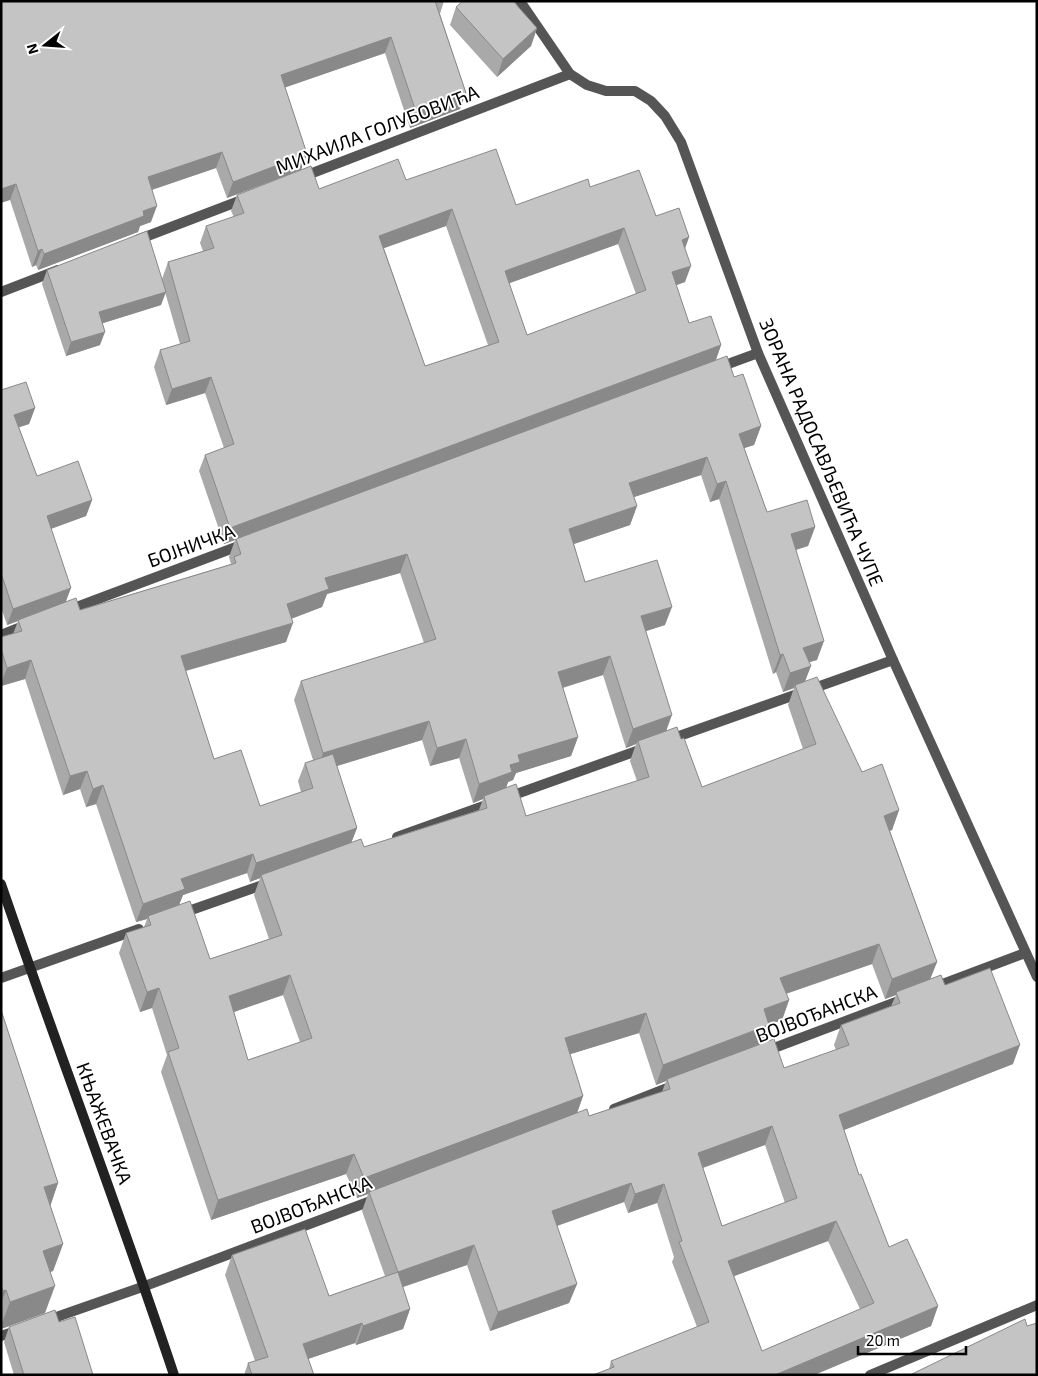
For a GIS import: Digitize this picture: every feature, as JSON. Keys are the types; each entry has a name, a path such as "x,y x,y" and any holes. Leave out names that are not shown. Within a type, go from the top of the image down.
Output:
{"main road":[{"name":"КЊАЖЕВАЧКА","path":"1,884 145,1286 174,1375"}],"street":[{"name":"ЗОРАНА РАДОСАВЉЕВИЋА ЧУПЕ","path":"520,1 570,74 587,85 606,91 635,91 651,101 665,116 681,142 758,353 893,660 1037,977"},
{"name":"МИХАИЛА ГОЛУБОВИЋА","path":"290,181 570,74"},
{"path":"132,242 253,196"},
{"path":"1,292 66,267"},
{"path":"712,370 758,353"},
{"name":"БОЈНИЧКА","path":"57,614 254,541"},
{"path":"1,635 39,621"},
{"path":"389,840 893,660"},
{"path":"175,916 277,880"},
{"path":"1,978 147,926"},
{"name":"ВОЈВОЂАНСКА","path":"756,1055 1025,953"},
{"path":"608,1111 682,1083"},
{"name":"ВОЈВОЂАНСКА","path":"1,1336 145,1286 385,1195"},
{"path":"870,1375 1037,1305"}],"building":[{"path":"1,1 435,1 466,93 416,112 391,37 281,75 307,154 233,182 222,152 148,177 157,206 143,211 144,216 44,254 42,249 38,251 16,184 1,189"},
{"path":"463,1 513,1 537,28 503,59 456,7"},
{"path":"496,149 516,205 588,179 590,187 639,170 656,216 679,208 689,237 682,240 691,266 672,272 689,323 711,316 721,345 230,528 205,455 234,444 211,377 172,389 160,350 190,341 168,262 214,248 206,226 244,213 237,195 311,166 319,189 398,159 406,180","holes":["452,209 499,342 425,366 379,236","624,228 646,290 527,335 505,271"]},
{"path":"147,231 166,292 99,312 105,332 71,342 47,270"},
{"path":"727,356 734,377 743,374 761,426 739,434 767,512 807,500 815,527 791,534 824,641 803,648 811,666 790,673 783,654 780,655 726,481 717,484 707,457 629,483 637,506 569,529 585,582 657,560 672,607 641,616 672,715 633,729 610,656 558,672 578,737 518,755 520,762 510,765 512,772 479,784 466,739 437,748 429,721 323,753 301,681 436,639 407,554 325,578 329,589 287,604 293,623 181,656 214,759 241,750 260,806 313,788 305,763 333,754 357,828 256,863 253,854 181,879 185,889 143,904 103,785 93,789 87,771 70,776 31,660 7,668 1,649 1,637 22,631 18,620 76,598 80,610 236,563 234,557 241,554 236,539"},
{"path":"26,382 35,408 14,415 37,476 78,461 92,500 47,516 71,588 13,609 1,573 1,390"},
{"path":"817,677 862,772 882,764 899,810 884,816 937,962 892,979 879,944 780,978 789,1000 764,1009 769,1025 663,1065 646,1013 565,1038 583,1096 364,1178 354,1154 218,1200 168,1052 179,1048 159,988 147,992 126,933 151,925 148,916 190,901 210,959 282,935 261,875 361,839 364,847 487,808 484,796 516,784 526,816 649,777 638,741 677,727 681,739 684,738 702,787 816,744 795,685","holes":["290,975 312,1038 248,1060 229,996"]},
{"path":"990,968 1020,1045 839,1115 859,1175 861,1174 889,1247 907,1239 938,1306 775,1375 593,1375 614,1367 611,1361 709,1322 679,1242 682,1241 664,1184 635,1194 631,1183 552,1211 577,1284 498,1312 474,1245 398,1272 369,1192 587,1109 589,1116 670,1089 667,1079 774,1039 784,1068 849,1045 841,1025 900,1003 896,992 941,975 945,985","holes":["772,1126 797,1198 722,1226 698,1153","836,1221 874,1303 762,1351 728,1261"]},
{"path":"1,1010 58,1183 44,1187 63,1244 43,1251 55,1286 10,1302 6,1290 3,1291 1,1285"},
{"path":"305,1229 329,1296 398,1272 410,1309 363,1326 362,1323 303,1344 314,1375 252,1375 248,1363 268,1357 232,1255"},
{"path":"55,1310 59,1322 75,1317 93,1375 24,1375 9,1327"},
{"path":"1025,1319 1027,1326 1037,1323 1037,1375 910,1375"}]}
